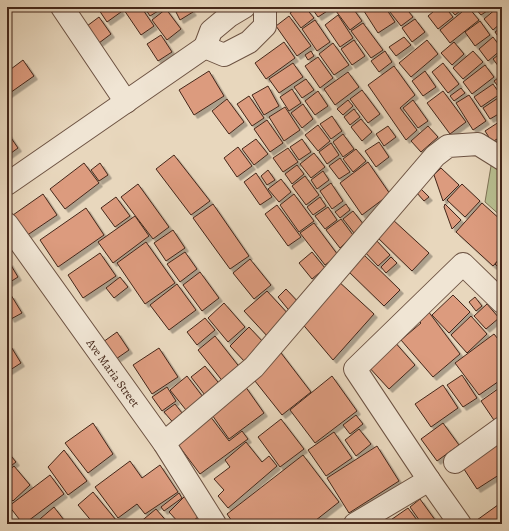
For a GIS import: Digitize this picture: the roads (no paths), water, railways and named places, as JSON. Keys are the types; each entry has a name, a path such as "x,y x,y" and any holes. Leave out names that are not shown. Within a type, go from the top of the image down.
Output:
{"street":[{"path":"62,7 126,102"},
{"path":"7,184 205,47 211,31 229,16 259,7 265,26 248,42 224,55 205,47"},
{"path":"164,443 254,367 435,156 448,146 478,144 502,159"},
{"name":"Ave Maria Street","path":"7,224 164,443 215,524"},
{"path":"460,524 355,369 463,264 502,302"},
{"path":"455,462 502,428"},
{"path":"355,524 429,480"}]}
